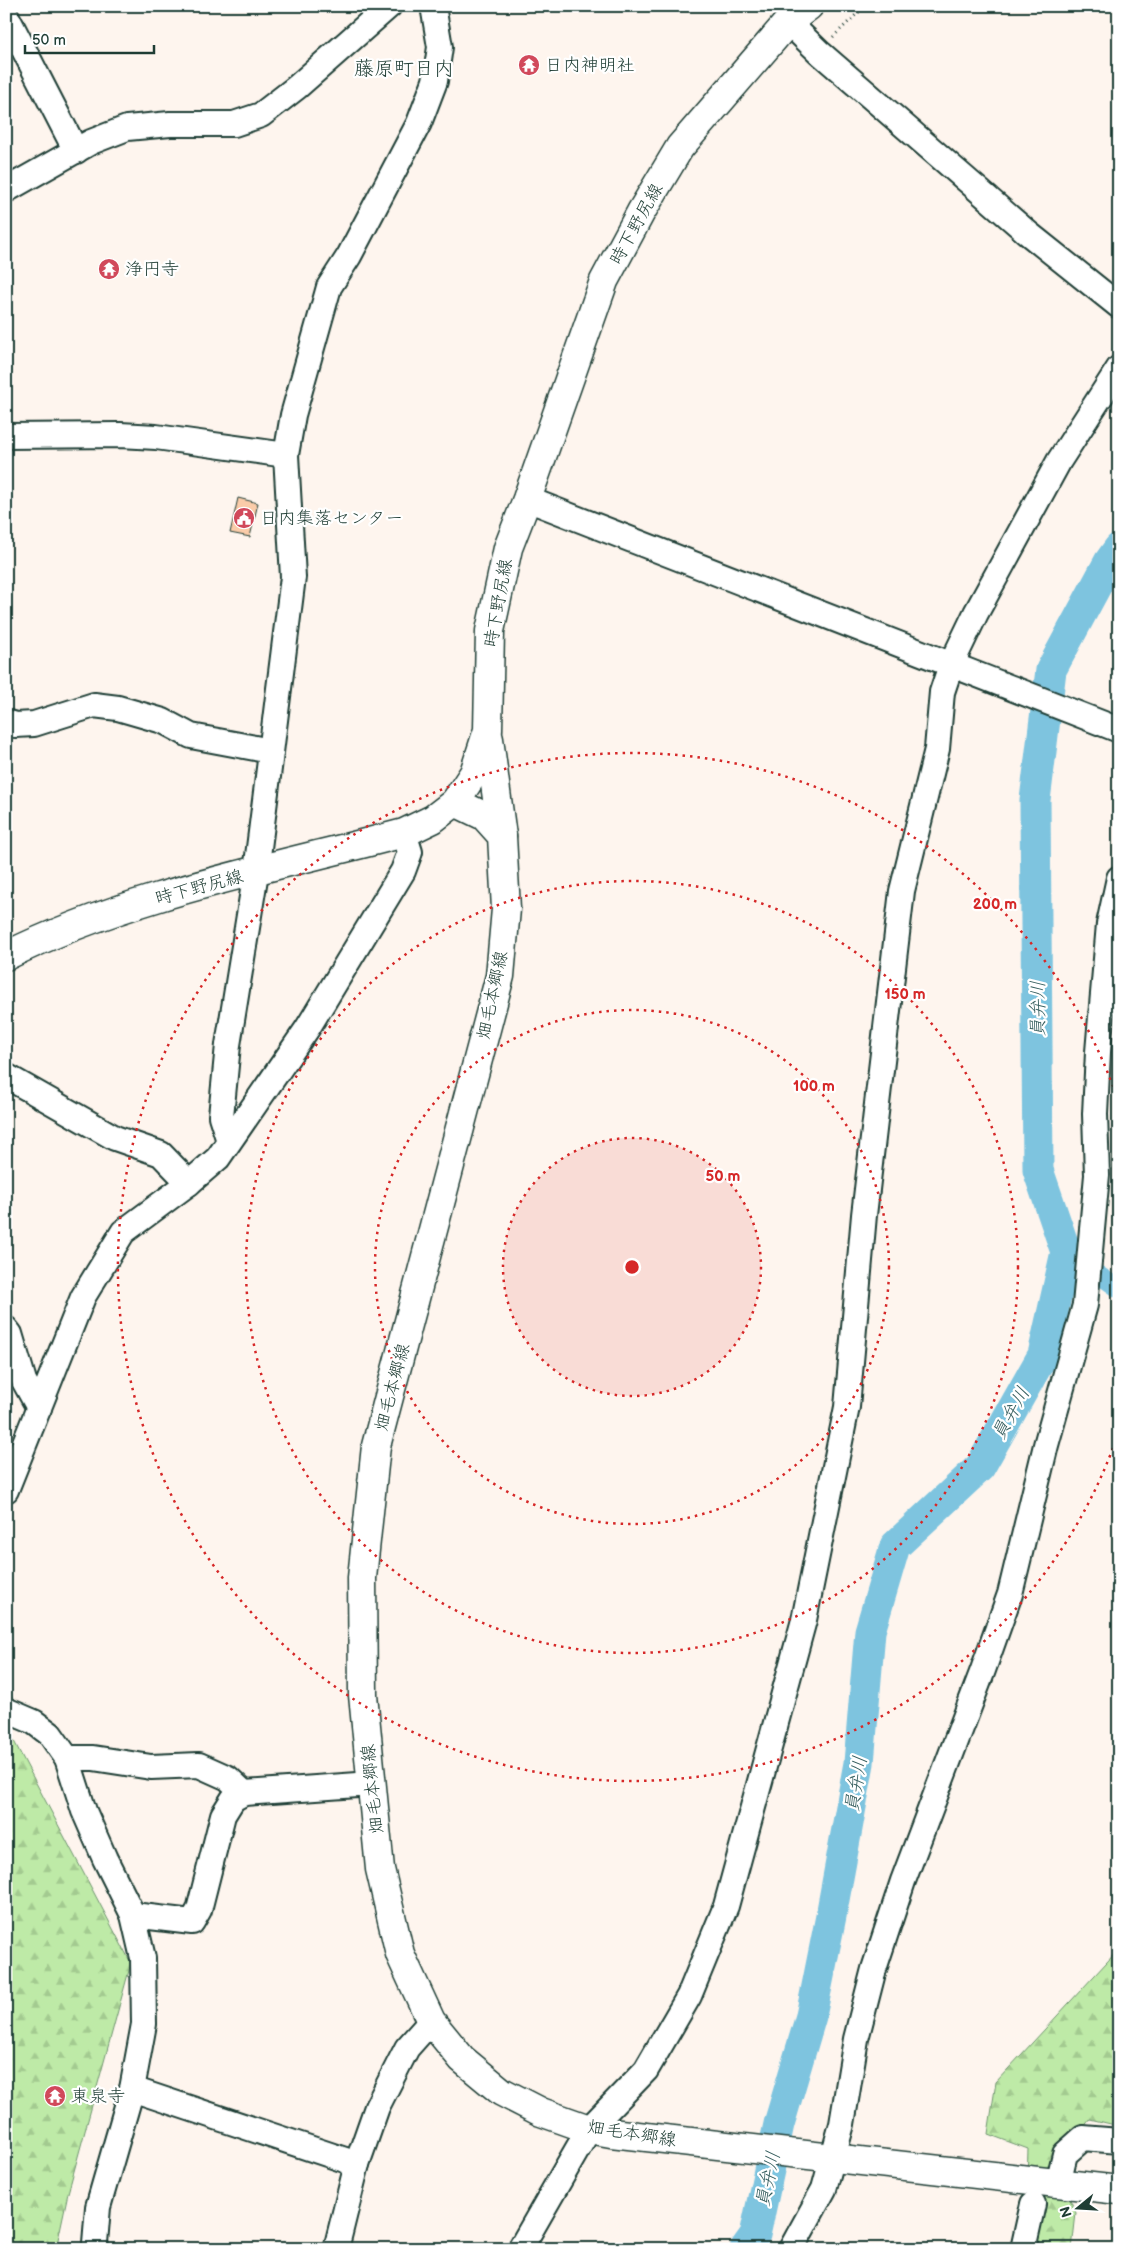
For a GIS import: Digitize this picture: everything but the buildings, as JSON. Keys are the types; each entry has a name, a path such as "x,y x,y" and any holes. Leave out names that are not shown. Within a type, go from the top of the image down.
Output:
{"main road":[{"name":"時下野尻線","path":"6,956 79,924 169,894 404,833 433,819 455,802 474,773 488,730 490,631 508,548 528,499 604,281 641,212 680,147 790,11"},
{"name":"畑毛本郷線","path":"488,730 502,836 506,909 500,976 376,1446 362,1578 363,1696 380,1869 400,1954 431,2021 462,2058 502,2092 541,2112 600,2131 822,2158 1119,2190"},
{"path":"455,802 484,816 502,836"}],"street":[{"path":"6,190 76,150 127,128 170,124 234,124 261,115 389,6"},
{"path":"230,1141 221,1116 228,1045 256,872 293,577 286,455 293,415 328,287 349,256 414,132 435,81 440,47 433,6"},
{"path":"790,11 819,52 1022,228 1119,306"},
{"path":"6,15 76,150"},
{"path":"520,2249 600,2131 646,2070 689,1996 726,1906 804,1620 847,1407 864,1215 902,891 937,749 942,692 960,669 976,613 1059,461 1119,368"},
{"path":"6,436 120,434 156,437 286,455"},
{"path":"528,499 1119,730"},
{"path":"6,722 15,725 34,724 94,705 118,708 163,721 191,736 271,751"},
{"path":"6,1490 83,1296 123,1232 189,1183 218,1158 230,1141 307,1029 403,871 410,852 404,833"},
{"path":"791,2249 824,2189 822,2158 842,2124 856,2039 874,1969 903,1881 984,1670 1010,1594 1046,1445 1085,1305 1097,1175 1098,1052 1109,924 1119,878"},
{"path":"6,1076 115,1138 161,1154 189,1183"},
{"path":"6,1329 10,1334 24,1381 39,1408"},
{"path":"6,1710 34,1722 50,1734 67,1758 84,1810 105,1860 133,1914 143,1958 144,2024 132,2089 98,2207 96,2249"},
{"path":"67,1758 93,1758 151,1767 199,1765 228,1778 244,1793"},
{"path":"133,1914 192,1922 199,1910 223,1815 233,1799 244,1793 372,1784"},
{"path":"336,2249 357,2164 377,2107 407,2048 431,2021"},
{"path":"132,2089 357,2164"},
{"path":"1058,2183 1066,2154 1084,2138 1119,2141"},
{"path":"1023,2249 1033,2204"}],"path":[{"path":"819,52 864,6"}],"green space":[{"path":"6,1726 131,1963 68,2193 56,2249 6,2249"},
{"path":"1119,1949 1119,2126 1090,2119 1055,2165 1076,2213 1072,2249 1025,2249 1028,2149 988,2134 996,2082"}],"waterway":[{"name":"員弁川","path":"745,2249 755,2235 779,2124 811,2016 859,1763 870,1631 895,1546 980,1467 1043,1355 1066,1252 1038,1170 1035,800 1051,670 1109,562 1119,548"},
{"path":"1066,1252 1119,1289"}],"place":[{"name":"日内神明社","path":"529,65"},
{"name":"浄円寺","path":"109,269"},
{"name":"日内集落センター","path":"244,518"},
{"name":"東泉寺","path":"55,2096"}],"district":[{"name":"藤原町日内","path":"404,68"}]}
